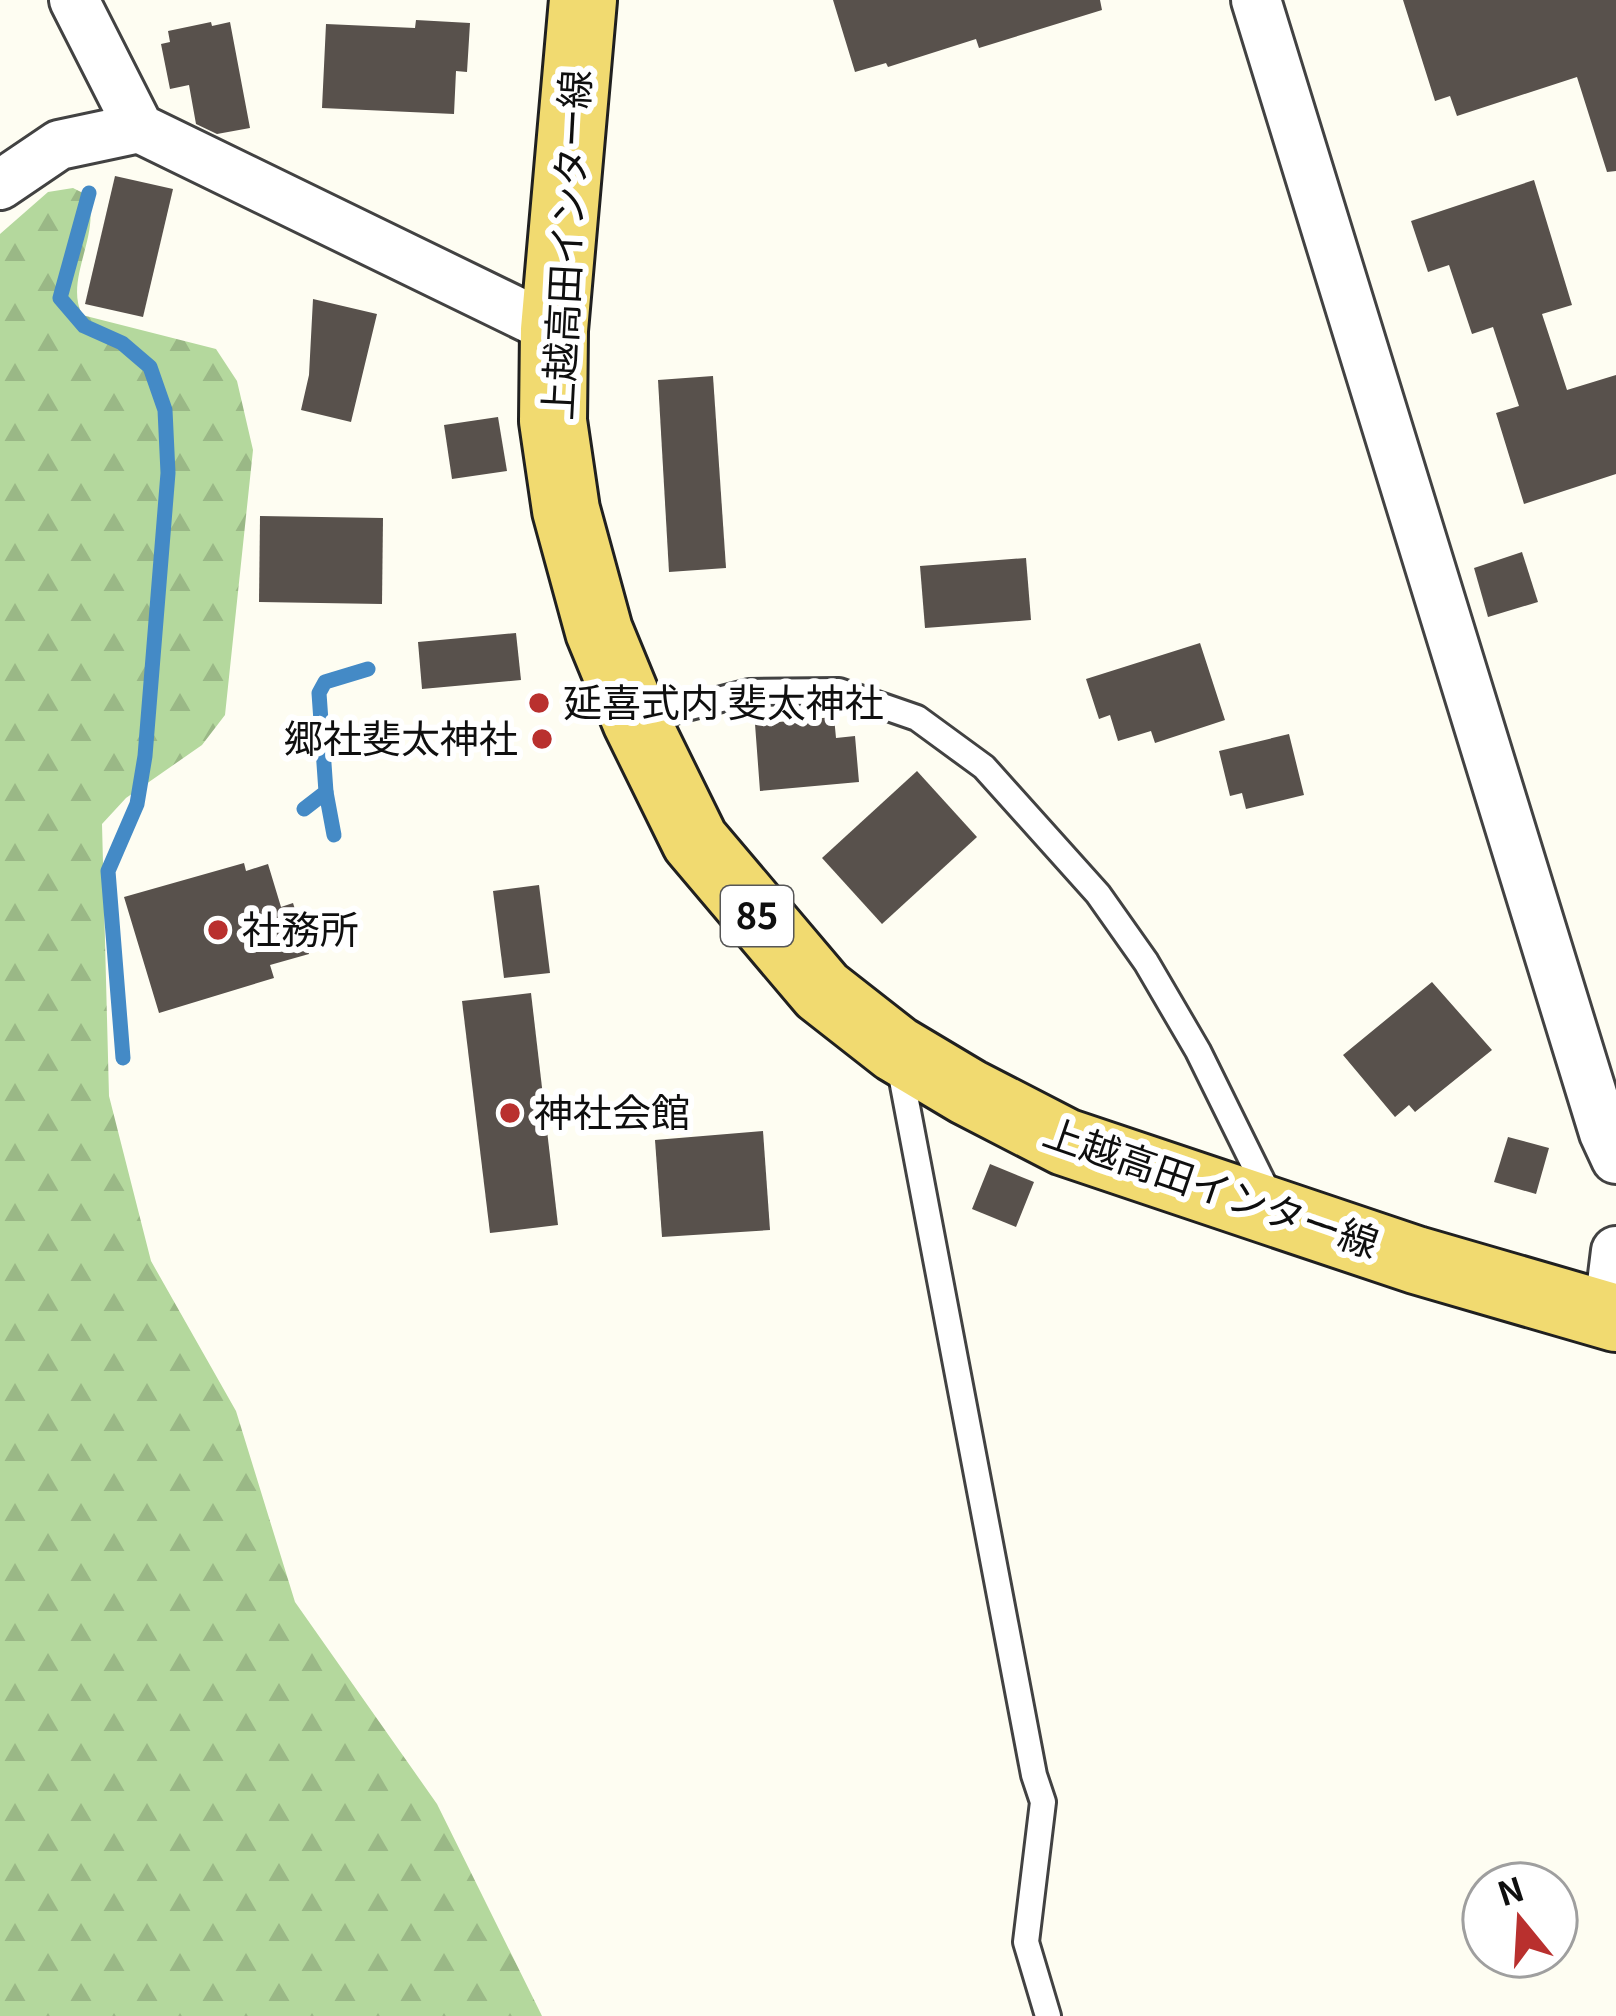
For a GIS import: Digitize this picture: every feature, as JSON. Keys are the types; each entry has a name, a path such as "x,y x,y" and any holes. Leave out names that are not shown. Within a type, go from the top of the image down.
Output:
{"main road":[{"name":"上越高田インター線","path":"583,0 554,330 553,421 566,510 599,631 636,721 695,841 822,992 896,1049 1065,1142 1416,1260 1612,1317"}],"street":[{"path":"74,0 139,128 554,330"},
{"path":"1256,0 1616,1159"},
{"path":"0,185 59,145 139,128"},
{"path":"1612,1317 1616,1251"}],"lane":[{"path":"636,721 748,692 839,691 916,718 984,767 1098,894 1146,962 1198,1052 1277,1211"},
{"path":"896,1049 1034,1775 1043,1802 1026,1942 1048,2016"}],"green space":[{"path":"73,188 87,195 90,210 77,286 82,315 216,349 237,381 253,450 225,715 202,745 126,798 102,824 109,1096 151,1261 236,1411 295,1602 437,1804 542,2016 0,2016 0,234 48,192"}],"building":[{"path":"833,0 1100,0 1102,10 979,48 976,39 888,67 886,63 855,72"},
{"path":"1403,0 1616,0 1616,171 1607,172 1577,77 1457,116 1450,96 1435,101"},
{"path":"416,20 470,23 467,72 456,71 454,114 322,108 326,24 415,28"},
{"path":"211,22 212,26 230,22 250,128 217,134 196,124 189,85 170,89 161,44 170,42 168,31"},
{"path":"115,176 173,189 143,317 85,304"},
{"path":"1534,180 1572,305 1542,314 1567,390 1616,375 1616,474 1524,504 1496,413 1519,406 1493,327 1472,334 1449,265 1428,272 1411,221"},
{"path":"313,299 377,314 351,422 301,410 309,375"},
{"path":"713,376 726,568 669,572 658,380"},
{"path":"498,417 507,471 452,479 444,425"},
{"path":"260,516 383,518 382,604 259,602"},
{"path":"1522,552 1538,602 1488,617 1474,568"},
{"path":"1026,558 1031,620 925,628 920,566"},
{"path":"516,633 521,680 422,689 418,642"},
{"path":"1200,643 1225,720 1155,743 1151,731 1118,741 1110,715 1099,719 1086,679"},
{"path":"834,717 836,738 855,736 859,782 760,791 755,724"},
{"path":"1289,734 1304,795 1246,809 1242,793 1230,796 1219,751"},
{"path":"917,771 977,837 882,924 822,858"},
{"name":"社務所","path":"244,863 246,871 268,864 281,907 293,903 309,954 270,965 274,978 159,1013 124,897"},
{"path":"539,885 550,973 504,978 493,891"},
{"path":"1432,982 1492,1050 1415,1112 1409,1105 1395,1117 1343,1055"},
{"name":"神社会館","path":"531,993 558,1225 490,1233 462,1001"},
{"path":"763,1131 770,1230 662,1237 655,1140"},
{"path":"1508,1137 1549,1148 1536,1194 1494,1182"},
{"path":"990,1164 1034,1182 1016,1227 972,1209"}],"waterway":[{"path":"89,193 60,298 84,326 122,343 150,367 165,410 168,473 145,756 137,804 108,871 123,1058"},
{"path":"304,809 326,792 319,693 325,682 368,669"},
{"path":"326,792 334,835"}],"place":[{"name":"延喜式内 斐太神社","path":"539,703"},
{"name":"郷社斐太神社","path":"542,739"},
{"name":"社務所","path":"218,930"},
{"name":"神社会館","path":"510,1113"}]}
